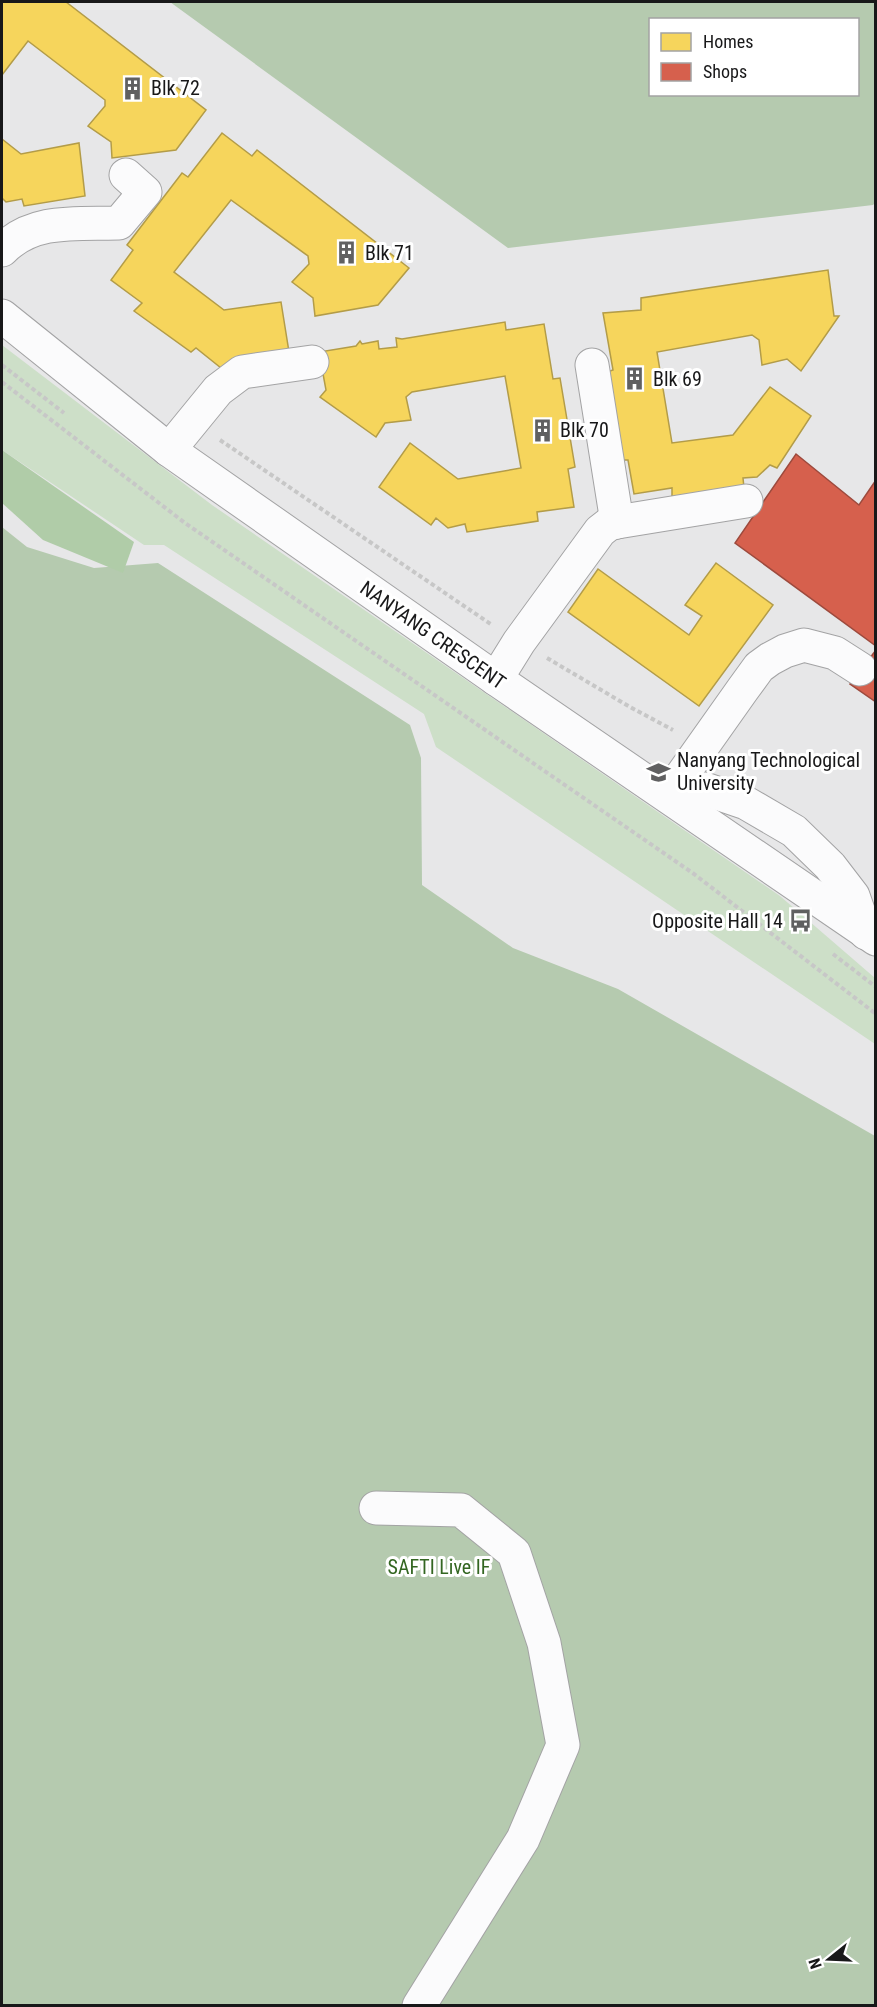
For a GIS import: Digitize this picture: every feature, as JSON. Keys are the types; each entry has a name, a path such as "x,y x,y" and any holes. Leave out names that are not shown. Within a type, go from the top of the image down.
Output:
{"street":[{"path":"2,250 11,240 29,230 53,225 119,223 145,192 126,175"},
{"name":"NANYANG CRESCENT","path":"2,316 169,450 831,909 872,931"},
{"path":"169,450 218,390 242,372 312,362"},
{"path":"592,365 617,522"},
{"path":"496,678 519,642 600,531 609,524 746,501"},
{"path":"668,795 759,667 785,651 804,645 835,653 860,669"},
{"path":"668,795 705,789 746,802 794,831 830,866 853,896 872,931"},
{"path":"831,909 876,964"},
{"path":"376,1508 461,1510 514,1553 544,1642 563,1745 523,1839 419,2006"}],"path":[{"path":"2,382 185,523 694,874 876,1014"},
{"path":"192,421 468,610 630,707 703,745"}],"shaded area":[{"path":"2,345 212,505 780,896 875,978 875,1044 436,747 424,714 164,545 144,545 2,450"},
{"path":"2,450 134,542 123,573 43,540 2,503"}],"green space":[{"path":"170,2 875,2 875,203 508,248"},
{"name":"SAFTI Live IF","path":"2,527 27,547 94,568 158,563 410,725 421,758 422,885 513,948 618,989 875,1136 875,2005 2,2005"}],"building: Homes":[{"name":"Blk 72","path":"2,2 66,2 206,110 176,150 112,158 111,142 88,126 105,106 105,100 28,41 2,75"},
{"name":"Blk 71","path":"222,133 252,156 257,150 409,268 378,305 315,316 313,298 292,282 309,264 308,256 231,200 174,272 224,310 281,302 289,352 221,368 196,348 191,352 134,311 142,303 111,280 133,250 127,245 182,173 188,177"},
{"path":"2,139 21,154 79,143 85,196 24,206 22,199 6,202 2,198"},
{"name":"Blk 69","path":"828,270 834,316 839,316 801,371 787,359 762,365 759,340 752,335 657,352 672,443 733,435 770,387 811,416 777,468 770,465 757,477 743,478 744,488 672,500 672,488 634,494 628,460 621,460 607,372 613,370 603,313 641,310 641,298"},
{"name":"Blk 70","path":"505,322 506,330 544,324 553,379 560,378 575,467 568,469 574,507 537,512 538,521 467,532 465,524 448,528 436,518 431,525 379,487 410,443 458,479 521,468 505,376 412,392 406,397 411,420 385,423 376,437 320,397 326,390 319,352 356,346 360,341 362,344 378,341 379,349 397,347 396,338 402,339"},
{"path":"716,563 773,605 699,706 568,612 598,569 689,635 702,616 685,605"}],"building: Shops":[{"path":"796,454 859,505 876,480 876,646 735,543"},
{"path":"876,650 876,702 850,684"}],"place":[{"name":"Blk 72","path":"133,88"},
{"name":"Blk 71","path":"347,253"},
{"name":"Blk 69","path":"635,379"},
{"name":"Blk 70","path":"542,430"},
{"name":"Nanyang Technological University","path":"659,772"},
{"name":"Opposite Hall 14","path":"801,921"}]}
